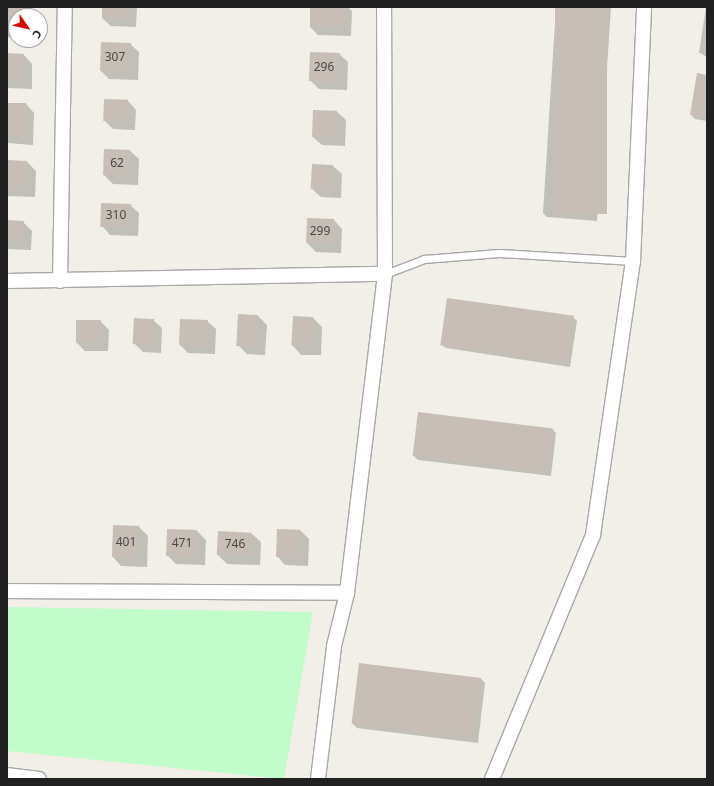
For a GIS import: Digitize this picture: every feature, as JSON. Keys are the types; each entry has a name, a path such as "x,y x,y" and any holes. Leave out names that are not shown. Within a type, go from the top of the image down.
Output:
{"street":[{"path":"60,281 65,7"},
{"path":"318,779 334,646 346,593 385,274 384,7"},
{"path":"492,779 593,535 633,261 644,7"},
{"path":"7,281 385,274"},
{"path":"7,591 346,593"},
{"path":"7,775 39,779"}],"lane":[{"path":"385,274 424,259 499,253 633,261"}],"green space":[{"path":"7,607 313,612 284,779 7,751"}],"building":[{"path":"7,7 22,7 8,8 7,29"},
{"path":"102,7 128,7 128,18 102,18"},
{"path":"310,7 344,7 344,27 310,27"},
{"path":"555,7 607,7 607,214 555,214"},
{"path":"707,7 707,54 699,53"},
{"path":"101,42 131,43 130,72 100,71"},
{"path":"310,52 340,53 339,82 309,81"},
{"path":"7,53 24,54 23,82 7,81"},
{"path":"697,73 707,75 707,118 690,115"},
{"path":"104,99 128,100 127,122 103,121"},
{"path":"7,103 26,103 26,136 7,136"},
{"path":"313,110 337,111 336,138 312,137"},
{"path":"104,149 130,150 129,176 103,175"},
{"path":"7,160 27,161 26,189 7,188"},
{"path":"312,164 333,165 332,190 311,189"},
{"path":"101,203 131,204 130,228 100,227"},
{"path":"307,218 334,219 333,244 306,243"},
{"path":"7,220 24,221 23,242 7,241"},
{"path":"447,298 574,316 567,363 440,346"},
{"path":"238,314 258,315 256,347 236,346"},
{"path":"293,316 313,317 311,347 291,346"},
{"path":"134,318 154,319 153,345 133,344"},
{"path":"180,319 208,320 207,346 179,345"},
{"path":"76,320 101,320 101,342 76,342"},
{"path":"418,412 553,429 548,472 413,456"},
{"path":"113,525 139,526 138,558 112,557"},
{"path":"167,529 197,530 196,557 166,556"},
{"path":"277,529 300,530 299,558 276,557"},
{"path":"218,531 252,533 251,557 217,555"},
{"path":"359,663 481,678 474,739 352,724"}]}
